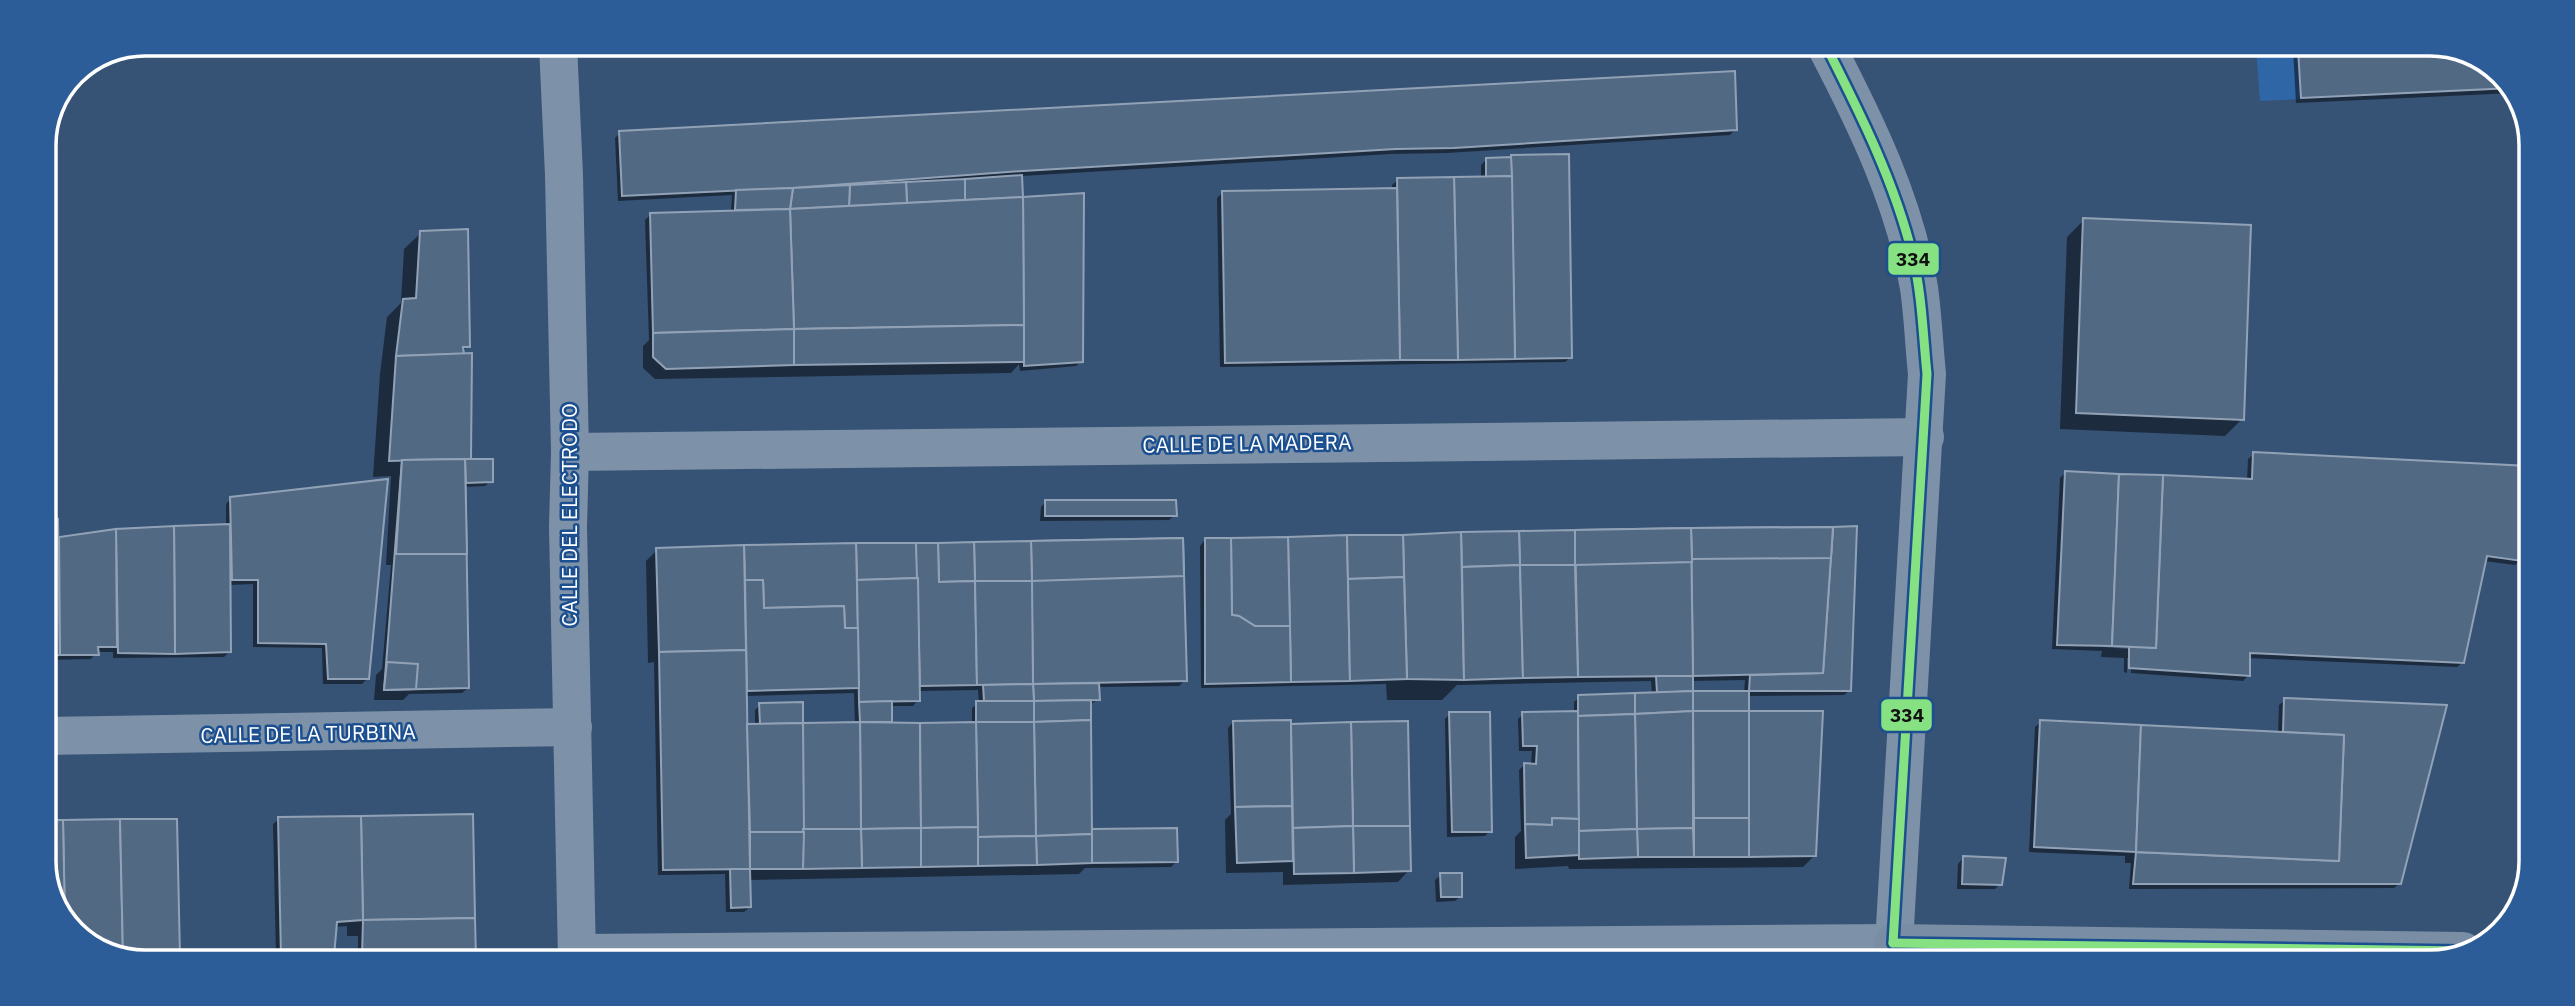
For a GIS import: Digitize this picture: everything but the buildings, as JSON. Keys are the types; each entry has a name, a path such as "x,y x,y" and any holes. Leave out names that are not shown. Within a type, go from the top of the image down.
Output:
{"street":[{"name":"CALLE DEL ELECTRODO","path":"551,56 564,175 577,950"},
{"path":"1831,56 1858,107 1901,216 1919,287 1927,374 1893,950"},
{"name":"CALLE DE LA MADERA","path":"570,452 1925,437"},
{"name":"CALLE DE LA TURBINA","path":"56,736 572,727"}],"shaded area":[{"path":"2257,56 2441,57 2469,65 2489,78 2500,90 2260,101"}],"transit line":[{"name":"334","path":"1831,56 1876,150 1906,230 1918,286 1927,374 1893,943"},
{"name":"334","path":"1893,943 2392,950"}]}
